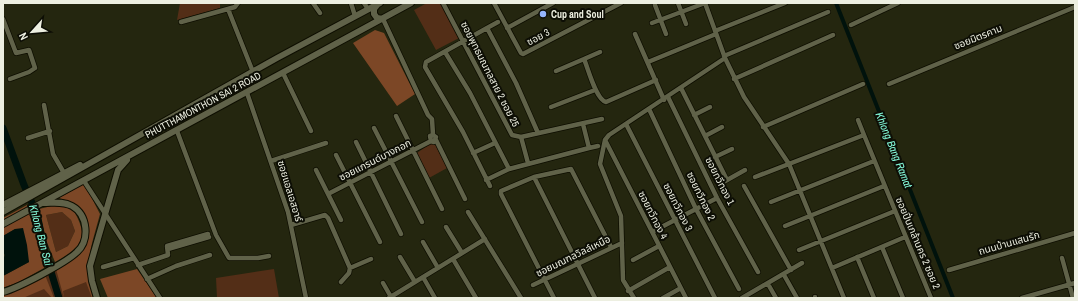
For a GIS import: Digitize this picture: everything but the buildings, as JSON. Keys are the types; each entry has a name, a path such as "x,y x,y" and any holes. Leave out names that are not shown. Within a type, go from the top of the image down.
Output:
{"main road":[{"name":"PHUTTHAMONTHON SAI 2 ROAD","path":"3,224 283,74 411,3"},
{"name":"PHUTTHAMONTHON SAI 2 ROAD","path":"3,212 34,192 144,134 253,72 379,4"},
{"path":"379,4 374,9 374,14 377,18 383,19"},
{"path":"3,205 20,196 34,192 64,173 144,134"},
{"path":"97,298 92,281 90,266 118,170 134,154"},
{"path":"3,292 18,287 60,263 77,252 81,245 85,235 84,223 72,206 58,203 40,205"}],"street":[{"path":"181,22 228,9 236,6 238,3"},
{"path":"313,3 320,14"},
{"path":"351,3 355,16"},
{"path":"364,3 368,9"},
{"name":"ซอยพุทธมณฑลสาย 2 ซอย 25","path":"443,3 510,132 515,137 521,137 602,119"},
{"path":"494,3 507,28 554,3"},
{"name":"ซอย 3","path":"507,28 521,53 526,54 621,3"},
{"path":"678,3 686,24"},
{"path":"652,23 706,3 724,57 734,79 789,164 844,298"},
{"path":"648,62 785,3"},
{"path":"851,24 898,3"},
{"path":"655,6 666,34"},
{"name":"ซอยมิตรคาม","path":"889,84 1075,7"},
{"path":"228,9 253,72"},
{"path":"634,298 622,280 621,216 600,164 605,140 609,135 664,100 724,57 828,12"},
{"path":"3,19 16,53 29,50 35,68 29,72 10,79"},
{"path":"383,19 428,115 428,121 432,125 433,135 436,136 436,140 465,200"},
{"path":"490,186 425,66 426,62 498,22"},
{"path":"487,28 516,83 538,133"},
{"path":"635,34 664,100"},
{"path":"734,79 833,35"},
{"path":"445,52 470,93 508,170"},
{"path":"556,72 600,52"},
{"path":"584,59 595,90 600,99 606,102 656,80"},
{"path":"283,74 311,131"},
{"path":"763,126 863,84"},
{"path":"681,88 727,180"},
{"path":"551,107 595,90"},
{"name":"ซอยแอลเอสอาร์","path":"247,93 271,161 291,225 306,298"},
{"name":"ซอยทวีทอง 1","path":"668,97 718,198 758,272"},
{"path":"44,106 50,130 53,154 64,173"},
{"path":"694,115 710,107"},
{"name":"ซอยทวีทอง 2","path":"649,109 696,209 739,289"},
{"path":"396,116 442,209"},
{"name":"ซอยปิ่นเกล้านคร 2 ซอย 2","path":"858,120 931,298"},
{"path":"583,124 589,148"},
{"name":"ซอยทวีทอง 3","path":"626,124 714,298"},
{"path":"705,136 722,127"},
{"path":"374,128 422,222"},
{"path":"28,138 50,130"},
{"path":"177,131 216,235 229,258 258,258 269,256"},
{"path":"431,142 429,138 433,135"},
{"path":"755,177 864,135"},
{"path":"521,137 528,163"},
{"name":"ซอยแกรนด์บางกอก","path":"328,194 413,150 436,140"},
{"name":"ซอยทวีทอง 4","path":"605,140 686,298"},
{"path":"356,142 401,234"},
{"path":"271,161 326,143"},
{"path":"473,153 495,143"},
{"path":"486,180 528,163 598,146"},
{"path":"716,157 732,149"},
{"path":"336,155 380,242"},
{"path":"771,202 874,161"},
{"path":"554,298 501,192 509,187 534,177 566,169 573,170 611,247"},
{"path":"316,170 341,220"},
{"path":"720,184 745,170"},
{"path":"534,177 596,298"},
{"path":"84,181 160,298"},
{"path":"744,186 791,270"},
{"path":"784,226 884,186"},
{"path":"652,232 718,198"},
{"path":"799,250 895,211"},
{"path":"468,212 522,298"},
{"path":"291,225 325,215 328,218 350,268 349,273 341,282"},
{"path":"446,227 462,253"},
{"name":"ถนนบ้านแสนรัก","path":"949,270 1075,233"},
{"path":"138,265 168,255 168,249 166,246 208,236"},
{"path":"832,268 905,237"},
{"path":"383,283 390,297 485,239"},
{"path":"423,242 438,268"},
{"name":"ซอยมณฑลวิลล์เหนือ","path":"533,285 622,243"},
{"path":"633,260 659,246"},
{"path":"882,247 903,298"},
{"path":"147,279 176,266 210,255"},
{"path":"400,257 416,282"},
{"path":"857,257 874,298"},
{"path":"103,267 134,258"},
{"path":"1062,258 1073,298"},
{"path":"350,268 371,259"},
{"path":"453,259 476,298"},
{"path":"742,298 784,275 802,263"},
{"path":"628,291 670,267"},
{"path":"784,275 797,298"},
{"path":"423,277 436,298"},
{"path":"1022,298 1075,283"},
{"path":"768,284 776,298"},
{"path":"663,298 681,288"}],"shaded area":[{"path":"180,3 220,3 220,8 177,20"},
{"path":"427,3 440,3 459,38 436,50 414,10"},
{"path":"375,30 384,33 415,94 397,106 353,43"},
{"path":"431,143 435,144 447,168 429,178 417,153"},
{"path":"82,185 85,185 100,214 91,246 89,266 89,276 95,298 92,298 86,282 63,291 64,298 56,269 74,258 83,249 86,243 88,223 86,217 77,207 66,200 59,198"},
{"path":"60,204 72,208 81,226 81,240 77,246 55,262 46,240 39,209","holes":["62,212 71,220 75,231 68,246 56,252 46,215"]},
{"path":"27,205 38,236 44,268 19,282 3,288 3,276 29,262 15,229 3,236 3,218"},
{"path":"62,212 71,220 75,231 68,246 56,252 46,215"},
{"path":"23,228 29,262 3,276 3,260 5,255 3,252 3,236 15,229"},
{"path":"82,253 89,259 87,273 95,298 3,298"},
{"path":"137,269 157,298 108,298 100,279"},
{"path":"274,269 279,298 217,298 216,278"},
{"path":"45,275 54,298 52,298 44,289 23,298 3,298 3,294"}],"waterway":[{"name":"Khlong Bang Ramat","path":"836,3 953,298"},
{"name":"Khlong Ban Sai","path":"3,128 24,185 37,214 45,252 59,298"}],"place":[{"name":"Cup and Soul","path":"543,14"}]}
